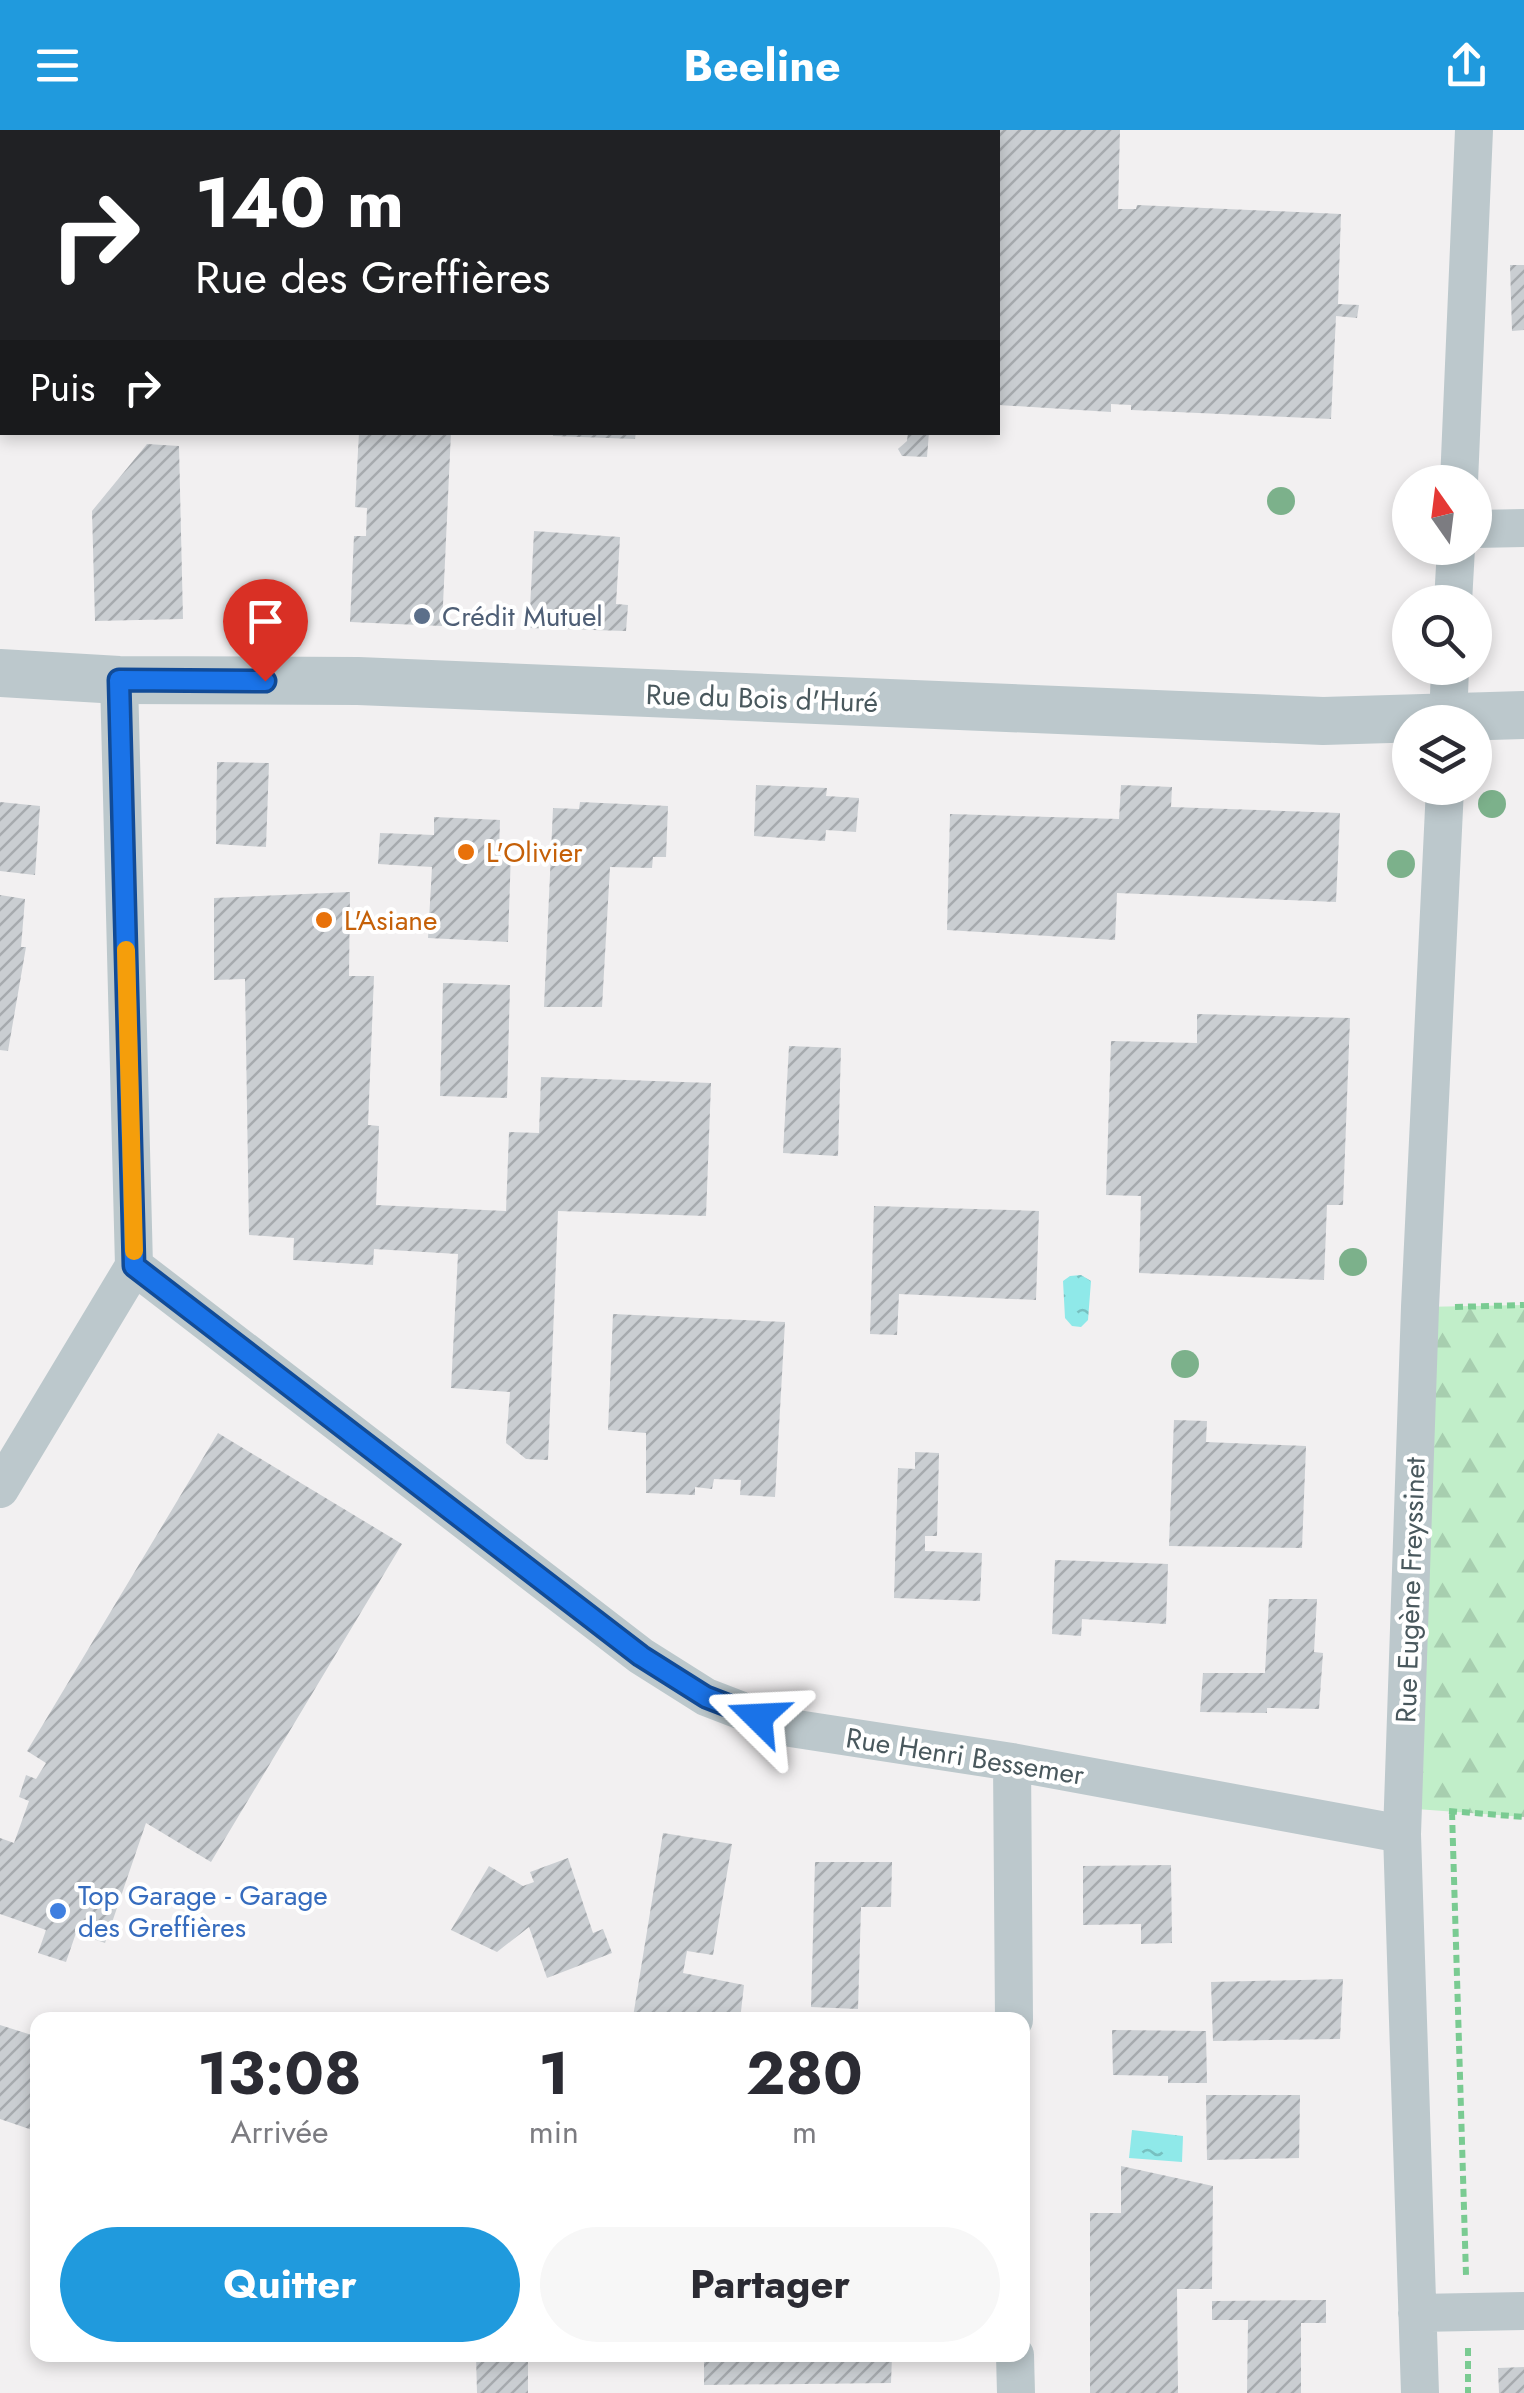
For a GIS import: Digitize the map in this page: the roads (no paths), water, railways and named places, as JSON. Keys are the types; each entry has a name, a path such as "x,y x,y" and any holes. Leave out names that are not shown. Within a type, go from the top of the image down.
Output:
{"street":[{"path":"1460,465 1474,130"},
{"path":"1492,529 1524,528"},
{"name":"Rue du Bois d'Huré","path":"0,674 119,680 358,682 1323,721 1392,720"},
{"path":"0,1490 134,1266 119,680"},
{"name":"Rue du Bois d'Huré","path":"1492,717 1524,715"},
{"name":"Rue Eugène Freyssinet","path":"1420,2393 1403,1821 1420,1307 1444,805"},
{"name":"Rue Henri Bessemer","path":"134,1266 641,1656 706,1697 784,1727 1403,1821"},
{"path":"1012,1762 1014,2012"},
{"path":"1417,2313 1524,2311"},
{"path":"1016,2362 1016,2393"}],"water":[{"path":"1081,1275 1091,1281 1088,1320 1081,1327 1072,1326 1065,1318 1063,1281"},
{"path":"1132,2130 1183,2136 1182,2162 1129,2158"}],"place":[{"name":"Crédit Mutuel","path":"422,616"},
{"name":"L'Olivier","path":"466,852"},
{"name":"L'Asiane","path":"324,920"},
{"name":"Top Garage - Garage des Greffières","path":"58,1911"}]}
